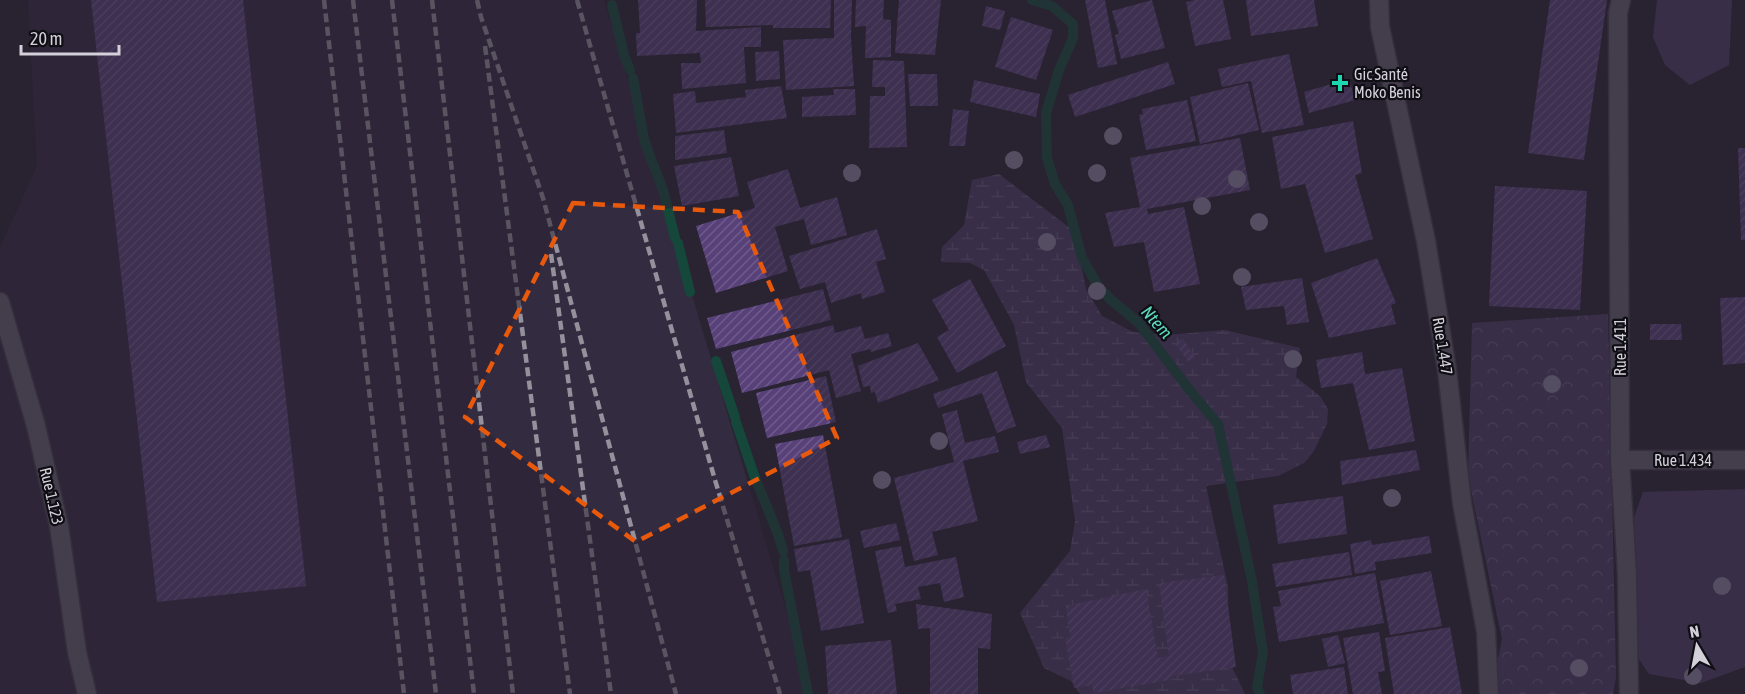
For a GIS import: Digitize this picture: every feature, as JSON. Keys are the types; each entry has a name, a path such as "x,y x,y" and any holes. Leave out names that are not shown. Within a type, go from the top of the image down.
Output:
{"street":[{"name":"Rue 1.447","path":"1379,0 1380,27 1426,240 1443,346 1462,503 1486,631 1489,694"},
{"name":"Rue 1.411","path":"1621,0 1618,13 1620,460 1627,574 1629,694"},
{"name":"Rue 1.123","path":"0,302 36,426 59,526 77,652 87,694"},
{"name":"Rue 1.434","path":"1620,460 1745,460"}],"highlighted area":[{"path":"573,203 738,212 837,438 636,542 465,417"}],"shaded area":[{"path":"28,0 604,0 811,694 0,694 0,248 37,166"}],"green space":[{"path":"1657,0 1732,0 1729,65 1690,85 1665,65 1653,37"},
{"path":"999,174 1074,231 1086,289 1102,316 1133,332 1166,335 1225,330 1300,348 1296,377 1320,396 1328,409 1327,424 1314,451 1304,463 1278,476 1206,486 1228,587 1229,661 1245,694 1080,694 1071,681 1044,668 1020,613 1070,551 1075,521 1062,428 1026,382 1014,325 984,270 970,263 941,262 942,247 964,225 972,180"},
{"path":"1608,314 1616,677 1613,694 1491,694 1502,639 1468,476 1472,323"},
{"path":"1745,489 1745,667 1701,683 1649,674 1628,643 1631,526 1643,492"}],"building":[{"path":"91,0 243,0 306,586 157,602"},
{"path":"638,0 697,0 696,31 761,27 761,47 744,47 746,83 682,89 681,63 701,63 700,53 637,56 636,33 640,33"},
{"path":"705,0 831,0 830,28 773,28 773,25 706,27"},
{"path":"834,0 852,0 851,37 854,86 786,90 783,40 834,38"},
{"path":"856,0 884,0 883,19 891,20 891,57 865,58 866,26 855,27"},
{"path":"899,0 941,0 935,55 895,53"},
{"path":"1085,0 1105,0 1117,64 1098,68"},
{"path":"1152,0 1165,48 1121,59 1115,35 1119,34 1112,11"},
{"path":"1223,0 1231,39 1195,46 1186,2"},
{"path":"1246,0 1314,0 1318,26 1251,36"},
{"path":"1550,0 1607,0 1584,160 1528,153"},
{"path":"986,6 1005,11 1000,30 982,26"},
{"path":"1011,17 1053,30 1036,80 995,67"},
{"path":"779,51 780,79 756,81 755,52"},
{"path":"1289,54 1304,125 1262,133 1251,81 1222,87 1218,69"},
{"path":"873,60 904,61 907,147 869,148 870,96 885,96 885,87 872,87"},
{"path":"1168,62 1175,84 1075,117 1068,95"},
{"path":"908,74 937,74 938,106 910,106"},
{"path":"1349,79 1355,100 1309,113 1304,92"},
{"path":"974,80 1040,94 1036,117 970,102"},
{"path":"1248,83 1259,130 1200,144 1190,97"},
{"path":"781,86 787,118 676,133 673,94 695,91 696,103 746,97 745,90"},
{"path":"833,89 855,89 856,115 802,117 802,97 834,95"},
{"path":"1187,100 1196,141 1146,150 1139,115 1143,114 1142,109"},
{"path":"953,109 969,111 965,146 949,146"},
{"path":"1353,121 1362,173 1355,175 1373,239 1325,253 1305,184 1281,189 1272,137"},
{"path":"724,130 727,153 675,160 675,136"},
{"path":"1240,138 1250,190 1147,209 1148,214 1184,207 1200,284 1154,292 1144,242 1114,247 1105,213 1140,207 1130,158"},
{"path":"1738,148 1745,148 1745,240 1741,240"},
{"path":"731,157 739,196 682,206 674,166"},
{"path":"788,169 800,208 837,197 847,235 811,245 804,219 775,227 788,271 716,293 696,226 755,208 747,182"},
{"path":"1495,186 1587,191 1580,310 1489,306"},
{"path":"877,229 886,259 876,262 885,292 862,299 861,293 831,303 825,282 800,289 789,256"},
{"path":"1377,258 1396,303 1391,305 1396,324 1329,338 1311,283"},
{"path":"1302,278 1309,322 1287,325 1284,306 1246,310 1241,287"},
{"path":"970,279 1006,346 957,373 937,337 949,330 932,300"},
{"path":"823,289 831,320 716,349 707,318"},
{"path":"1745,297 1745,363 1723,365 1720,298"},
{"path":"1650,324 1681,324 1682,340 1650,340"},
{"path":"833,325 835,333 861,326 865,339 888,333 892,346 871,352 870,349 851,354 861,391 836,398 829,370 742,393 731,352"},
{"path":"1183,339 1195,357 1189,362 1175,344"},
{"path":"918,343 939,380 878,403 875,392 871,393 870,386 863,387 858,366"},
{"path":"1362,352 1365,374 1402,368 1415,441 1369,450 1353,383 1321,388 1316,360"},
{"path":"997,371 1016,426 997,433 982,393 938,408 933,394"},
{"path":"826,376 836,422 767,438 756,393"},
{"path":"957,410 965,443 995,436 999,452 963,461 978,521 932,532 938,555 914,561 894,478 954,462 942,414"},
{"path":"823,435 842,537 794,546 775,444"},
{"path":"1046,435 1050,447 1020,454 1017,442"},
{"path":"1416,450 1420,470 1342,485 1340,461"},
{"path":"1343,496 1347,534 1278,544 1273,505"},
{"path":"896,523 900,540 864,548 860,531"},
{"path":"1429,536 1432,553 1375,562 1376,570 1355,574 1350,544 1371,540 1372,545"},
{"path":"849,539 864,623 821,631 810,570 798,572 794,549"},
{"path":"901,546 905,567 956,557 964,597 944,602 940,583 918,587 921,599 895,604 897,611 888,613 875,551"},
{"path":"1349,552 1352,575 1276,587 1272,564"},
{"path":"1431,571 1442,626 1390,635 1380,581"},
{"path":"1375,573 1384,623 1279,642 1273,607 1281,606 1278,591"},
{"path":"1224,575 1236,667 1171,676 1169,680 1094,693 1092,685 1074,688 1065,638 1070,637 1066,606 1146,589 1158,658 1169,656 1159,583"},
{"path":"916,604 992,614 990,649 978,648 978,694 930,694 930,628 918,629"},
{"path":"1450,627 1462,694 1394,694 1385,638"},
{"path":"1379,632 1385,671 1378,672 1382,694 1353,694 1343,638"},
{"path":"1338,635 1345,663 1328,667 1322,639"},
{"path":"891,640 897,694 828,694 825,646"},
{"path":"1344,667 1348,694 1293,694 1290,675"}],"waterway":[{"name":"Ntem","path":"1032,0 1052,6 1073,24 1073,38 1059,70 1046,113 1047,158 1055,184 1068,205 1082,258 1098,286 1138,322 1218,424 1252,581 1263,653 1257,687 1260,694"},
{"path":"612,5 630,70"},
{"path":"633,78 644,139 652,162"},
{"path":"654,166 663,190 675,238"},
{"path":"678,243 690,292"},
{"path":"716,361 735,417"},
{"path":"736,422 783,551"},
{"path":"784,560 808,694"}],"railway":[{"path":"324,0 404,694"},
{"path":"353,0 436,694"},
{"path":"392,0 474,694"},
{"path":"432,0 513,694"},
{"path":"477,0 543,198 676,694"},
{"path":"577,0 715,480 780,694"},
{"path":"485,46 570,694"},
{"path":"551,254 611,694"}],"place":[{"name":"Gic Santé Moko Benis","path":"1340,83"}]}
